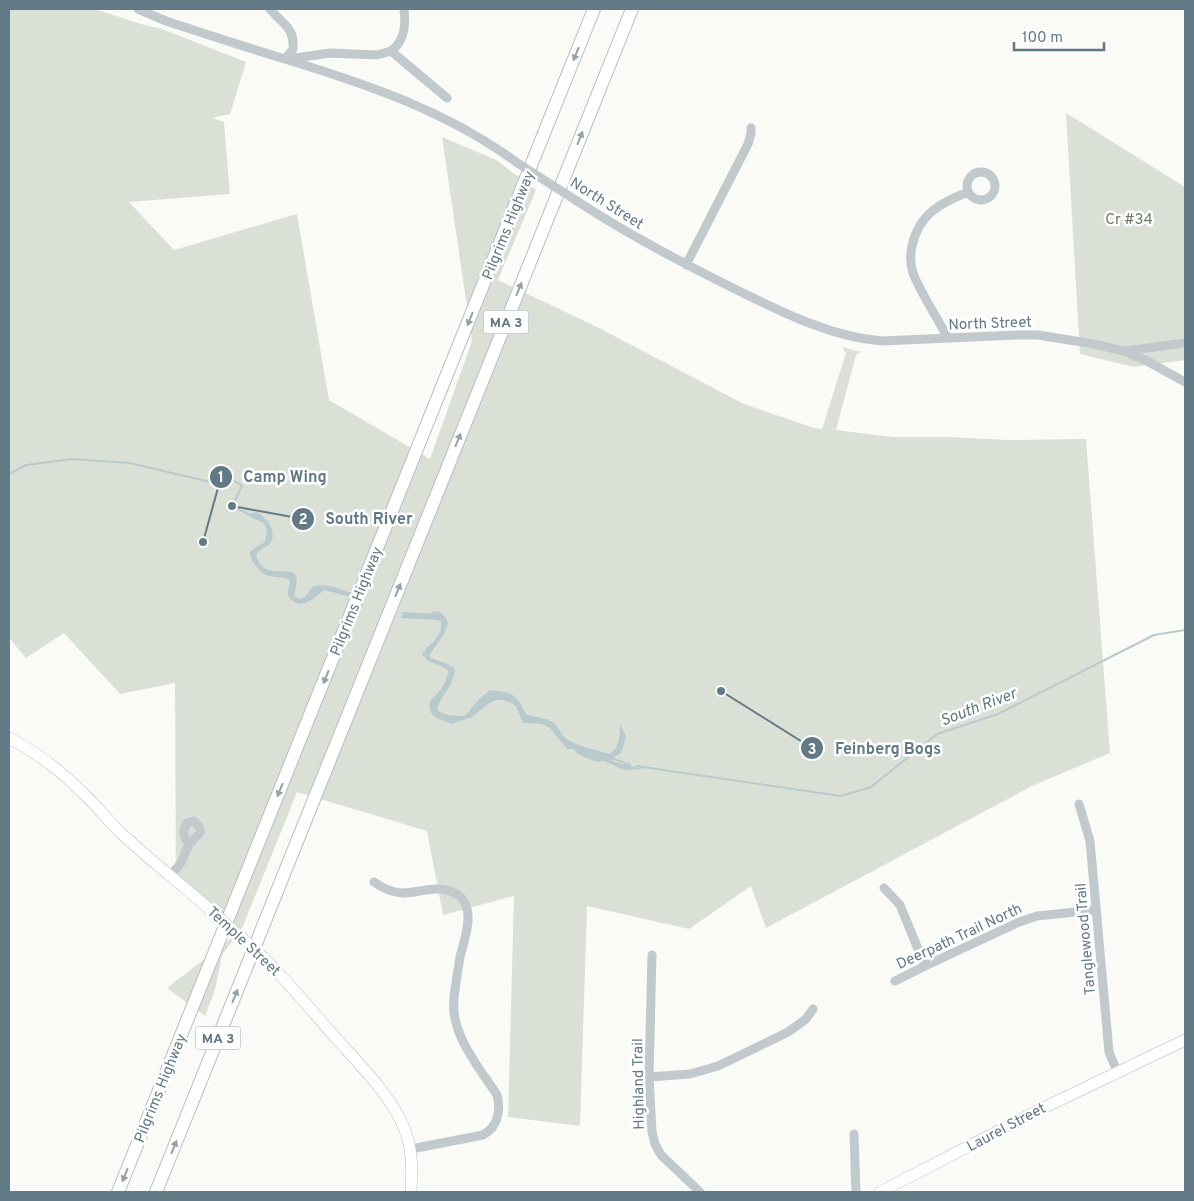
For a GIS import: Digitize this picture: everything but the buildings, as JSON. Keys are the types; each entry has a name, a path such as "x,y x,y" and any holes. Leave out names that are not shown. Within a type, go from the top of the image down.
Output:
{"highway":[{"name":"Pilgrims Highway","path":"118,1192 594,9"},
{"name":"MA 3","path":"156,1192 632,9"}],"main road":[{"name":"Temple Street","path":"9,738 47,762 83,793 132,844 171,875 263,957 294,989 386,1098 401,1121 410,1149 412,1192"},
{"name":"Laurel Street","path":"880,1192 1117,1071 1185,1040"}],"street":[{"name":"North Street","path":"138,9 166,22 381,90 426,109 472,133 620,229 686,265 784,313 816,325 873,341 890,342 1028,334 1079,341 1124,351"},
{"path":"270,9 289,28 291,33 293,49 285,59"},
{"path":"285,59 330,53 377,55 391,51 398,45 403,36 405,25 404,9"},
{"path":"391,51 447,98"},
{"path":"686,265 748,144 752,133 751,128"},
{"path":"948,338 913,272 910,256 918,228 924,218 945,202 968,192"},
{"path":"1124,351 1185,342"},
{"path":"1124,351 1147,361 1185,382"},
{"name":"Tanglewood Trail","path":"1079,804 1090,841 1109,1052 1117,1071"},
{"path":"171,875 181,864 189,844"},
{"path":"374,882 385,889 397,892 433,889 447,890 462,899 467,911 467,928 455,985 453,1002 455,1017 467,1047 497,1095 499,1103 498,1117 488,1133 462,1140 410,1149"},
{"path":"884,888 900,905 925,966"},
{"name":"Deerpath Trail North","path":"895,982 1019,922 1037,916 1095,910"},
{"name":"Highland Trail","path":"652,955 649,1077 650,1124 657,1149 670,1165 700,1192"},
{"path":"649,1077 676,1076 718,1066 788,1032 806,1020 813,1009"},
{"path":"854,1134 856,1192"}],"green space":[{"path":"9,9 95,9 162,29 246,62 230,114 212,118 224,122 230,194 129,202 174,250 297,214 329,400 430,459 472,341 442,137 496,160 536,190 498,280 597,327 744,404 822,429 846,353 842,347 861,352 856,355 836,430 892,437 1007,440 1086,439 1110,753 1032,786 766,928 751,886 689,929 587,906 580,1126 508,1117 514,896 443,915 427,831 297,792 243,926 222,955 215,990 205,1016 167,988 237,934 176,888 175,683 120,694 64,633 26,658 9,638"},
{"name":"Cr #34","path":"1066,113 1185,187 1185,360 1134,367 1080,354"}],"shaded area":[{"path":"256,512 267,521 273,534 271,542 256,555 261,565 268,570 291,572 295,575 297,582 294,595 297,598 303,598 313,586 323,585 352,593 350,597 324,590 306,603 302,604 293,601 288,593 290,580 264,574 256,566 250,555 250,551 265,542 265,525 247,514"},
{"path":"403,612 440,614 446,618 448,623 444,634 429,656 453,667 455,670 437,709 440,712 464,716 483,696 490,692 504,692 515,697 529,716 536,719 548,719 559,732 572,742 609,754 617,745 620,724 626,737 621,753 612,760 643,769 624,770 604,761 597,762 579,755 573,749 567,749 550,728 542,724 523,723 516,706 502,700 492,701 472,717 453,724 436,717 430,711 430,701 442,688 449,672 445,668 427,660 425,654 439,635 441,621 401,618"}],"waterway":[{"name":"South River","path":"9,474 26,465 72,459 130,463 210,482 229,477 242,486 232,506 248,514"},
{"name":"South River","path":"426,615 438,612 444,617"},
{"name":"South River","path":"636,766 841,796 871,787 937,734 998,714 1154,635 1185,630"},
{"name":"South River","path":"425,656 423,654 431,645"},
{"name":"South River","path":"485,696 490,691 499,692"},
{"name":"South River","path":"471,710 478,702"},
{"name":"South River","path":"528,716 546,720"},
{"name":"South River","path":"550,722 553,723 560,733"},
{"name":"South River","path":"611,758 630,765"}],"place":[{"name":"South River","path":"232,506"},
{"name":"Camp Wing","path":"203,542"},
{"name":"Feinberg Bogs","path":"721,691"}]}
